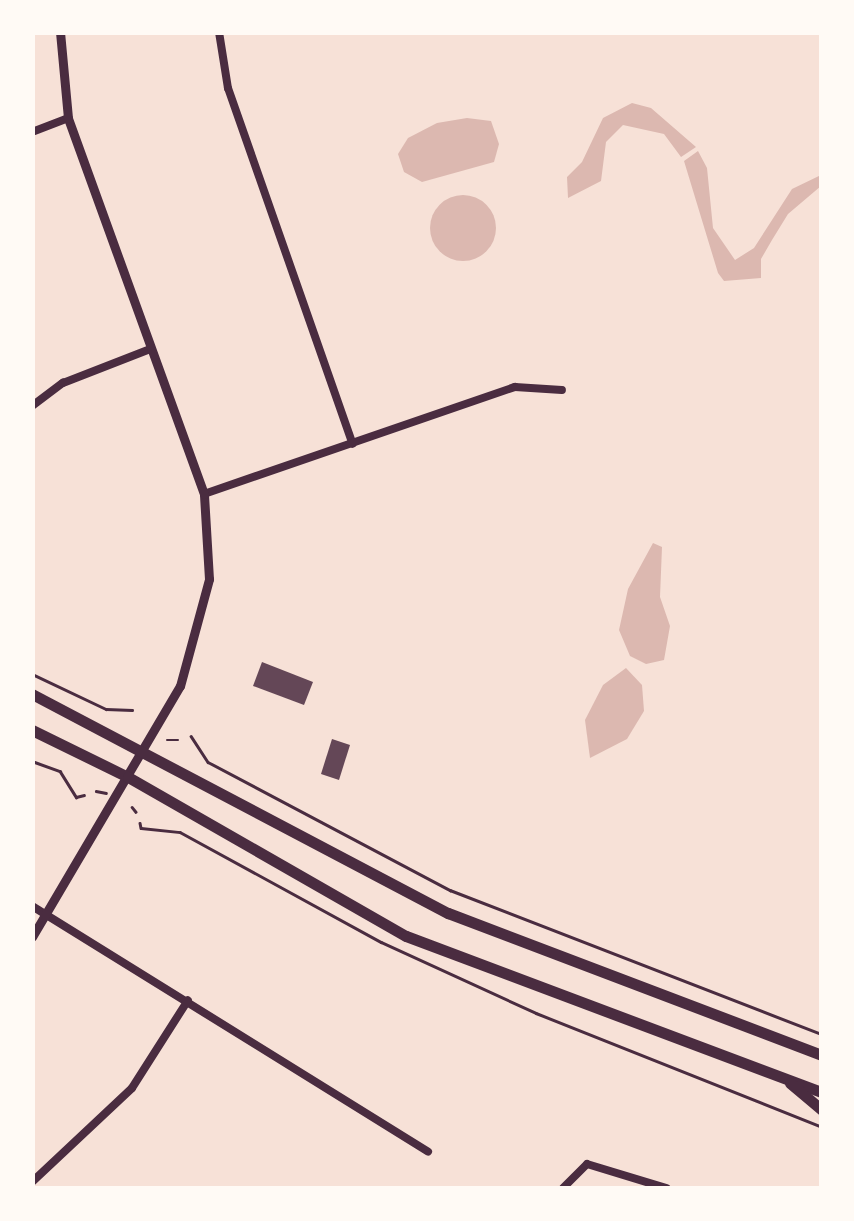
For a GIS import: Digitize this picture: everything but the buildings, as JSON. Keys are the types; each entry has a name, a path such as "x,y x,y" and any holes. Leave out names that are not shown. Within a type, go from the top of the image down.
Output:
{"main road":[{"path":"32,694 448,913 822,1055"},
{"path":"32,730 128,777 406,936 822,1092"},
{"path":"783,1077 822,1110"}],"street":[{"path":"32,937 180,686 201,626 210,579 204,494 68,118 60,32"},
{"path":"219,32 228,88 353,444"},
{"path":"32,132 68,118"},
{"path":"32,406 63,383 150,349"},
{"path":"204,494 515,387 562,390"},
{"path":"32,906 428,1152"},
{"path":"32,1182 132,1088 188,1000"},
{"path":"563,1188 587,1164 666,1188"}],"path":[{"path":"32,674 106,709 132,710"},
{"path":"191,736 208,762 450,890 822,1034"},
{"path":"167,740 178,740"},
{"path":"32,761 60,771 76,798 84,795"},
{"path":"96,791 107,794"},
{"path":"132,807 136,812"},
{"path":"140,822 142,828 180,832 381,942 520,1006 822,1127"}],"shaded area":[{"path":"632,103 651,108 696,147 681,157 664,134 623,125 606,142 601,181 568,198 567,177 582,162 603,118"},
{"path":"467,118 491,121 499,144 494,162 422,182 404,172 398,154 408,138 437,123"},
{"path":"698,151 707,168 713,228 735,260 754,248 792,189 821,175 821,186 788,214 772,240 761,259 761,278 724,281 718,273 684,161"},
{"path":"463,195 476,197 486,205 494,215 494,241 486,251 476,259 463,261 450,259 440,251 432,241 430,228 432,215 440,205 450,197"},
{"path":"653,543 662,547 660,597 670,626 664,660 646,664 630,656 619,630 628,589"},
{"path":"626,668 642,685 644,711 627,739 590,758 585,720 603,685"}]}
